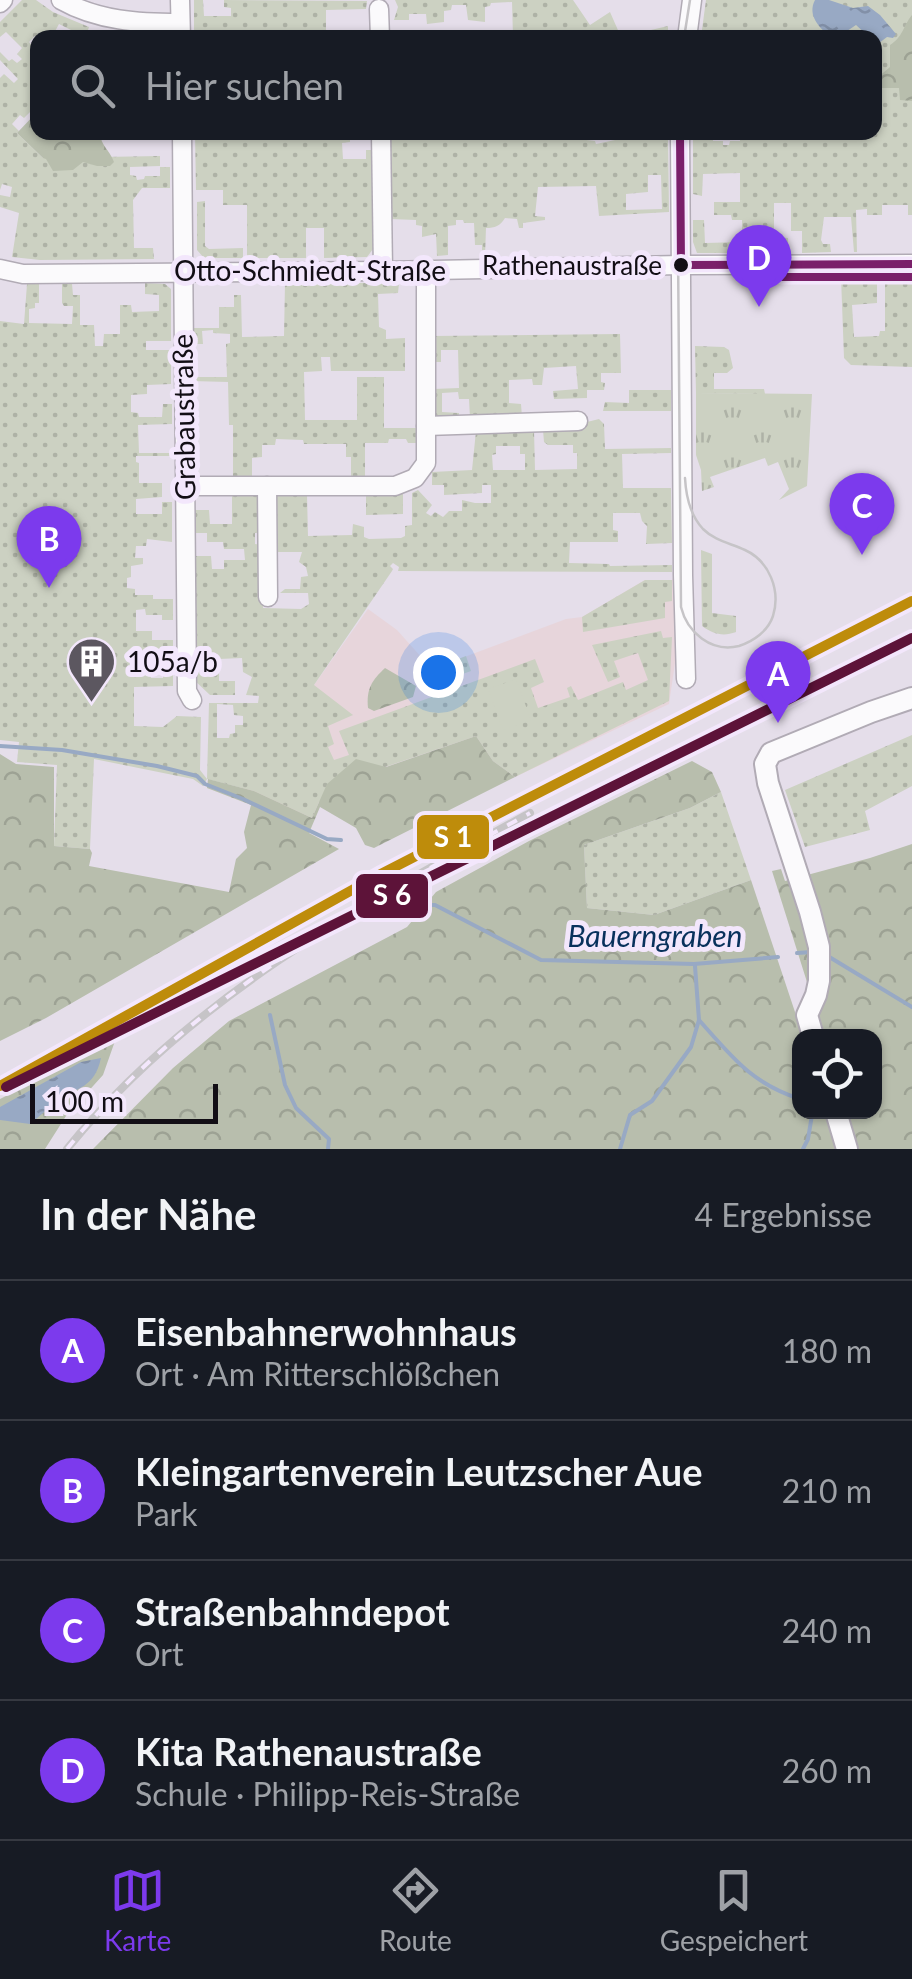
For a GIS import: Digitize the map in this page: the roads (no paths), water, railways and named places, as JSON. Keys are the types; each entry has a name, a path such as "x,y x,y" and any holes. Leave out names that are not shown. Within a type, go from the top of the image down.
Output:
{"main road":[{"path":"811,1029 807,1014 816,995 819,953 765,764 772,753 912,698"},
{"path":"838,1119 847,1149"}],"street":[{"path":"61,0 101,17 181,30 180,0"},
{"path":"688,30 692,0"},
{"path":"380,10 380,30"},
{"name":"Grabaustraße","path":"182,140 187,691 192,700"},
{"path":"381,140 383,271"},
{"path":"680,140 686,680"},
{"name":"Otto-Schmiedt-Straße","path":"0,269 23,274 912,264"},
{"path":"185,486 396,486 416,478 426,463 426,270"},
{"path":"426,426 578,421"},
{"path":"267,486 268,598"}],"water":[{"path":"815,0 829,0 853,8 868,6 896,34 882,41 882,30 861,30 856,25 848,30 824,30 813,16"},
{"path":"101,1058 94,1076 84,1086 56,1102 30,1124 0,1120 0,1107 81,1062"}],"waterway":[{"name":"Bauerngraben","path":"0,746 62,750 197,776 205,784 327,839 341,840"},
{"name":"Bauerngraben","path":"425,905 435,905 541,960 694,964 778,957"},
{"name":"Bauerngraben","path":"797,953 812,952"},
{"name":"Bauerngraben","path":"826,955 912,1007"},
{"path":"620,1149 630,1115 652,1101 691,1047 699,1020 695,966"},
{"path":"270,1015 285,1085 296,1108 329,1139 328,1149"},
{"path":"699,1020 755,1077 792,1096"},
{"path":"803,1149 811,1119"}],"tram line":[{"path":"685,30 690,0"},
{"path":"677,140 681,607 689,625 702,638 719,646 739,646 760,635 771,621 775,606 771,577 753,555 703,529 690,505 685,478"}],"railway":[{"path":"67,1149 115,1095 223,1000 342,919 530,813"}],"place":[{"name":"Rathenaustraße","path":"681,265"},
{"name":"Kita Rathenaustraße","path":"759,307"},
{"name":"Straßenbahndepot","path":"862,555"},
{"name":"Kleingartenverein Leutzscher Aue","path":"49,588"},
{"name":"105a/b","path":"92,704"},
{"name":"Eisenbahnerwohnhaus","path":"778,723"}]}
